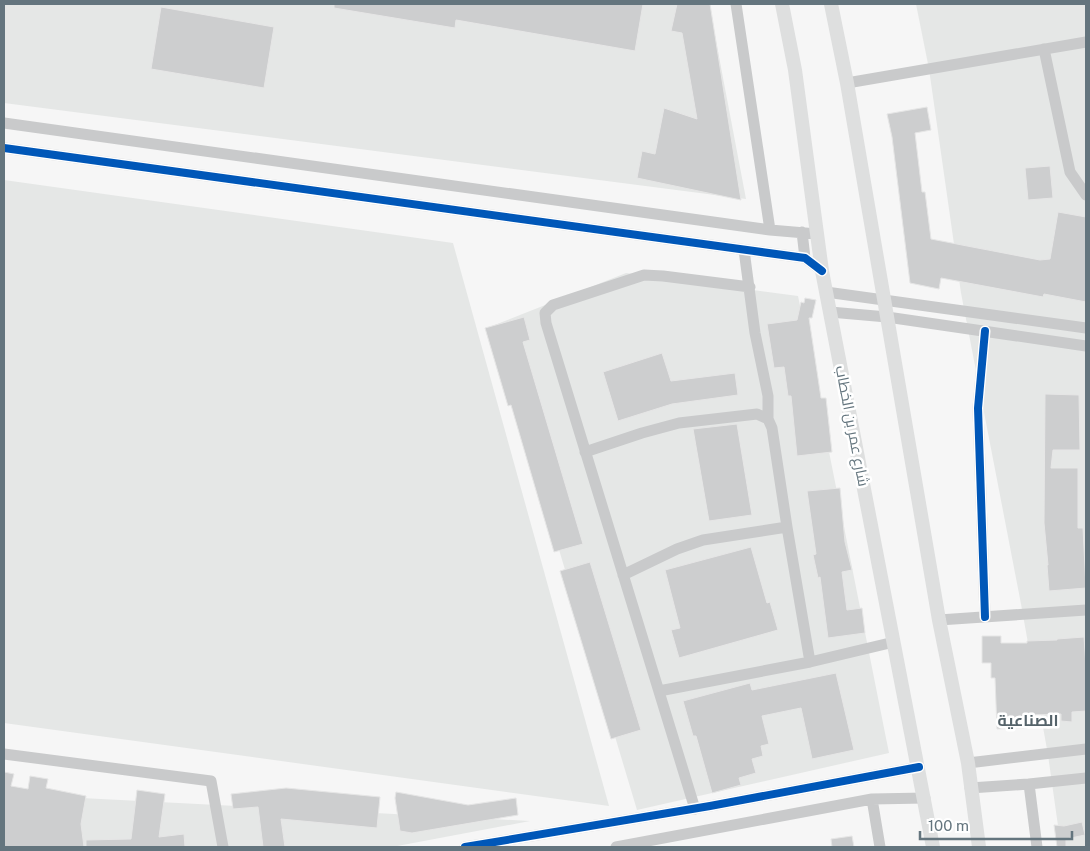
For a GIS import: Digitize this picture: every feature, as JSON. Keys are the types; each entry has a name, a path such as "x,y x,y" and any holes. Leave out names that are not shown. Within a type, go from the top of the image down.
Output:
{"main road":[{"name":"شارع عمر بن الخطاب","path":"782,4 795,70 822,271 933,847"},
{"path":"831,4 847,83 939,620 968,763 979,847"}],"street":[{"path":"736,4 770,230"},
{"path":"847,83 1086,42"},
{"path":"1044,49 1070,172 1086,195"},
{"path":"4,123 770,230 817,234"},
{"path":"4,148 805,258 822,271"},
{"path":"802,232 805,258"},
{"path":"744,250 755,333 768,396 768,419 772,428 810,662"},
{"path":"695,808 585,452 546,323 545,313 553,305 644,275 750,287"},
{"path":"826,292 1086,328"},
{"path":"830,312 887,317 1086,346"},
{"path":"985,331 978,408 986,617"},
{"path":"585,452 642,433 679,424 757,414 768,419"},
{"path":"623,575 677,549 704,540 787,527"},
{"path":"939,620 1086,610"},
{"path":"659,691 810,662 894,642"},
{"path":"968,763 1086,749"},
{"path":"4,754 210,780 223,847"},
{"path":"465,847 695,808 919,767"},
{"path":"970,788 1086,778"},
{"path":"1029,784 1037,847"},
{"path":"616,847 872,799 925,798"},
{"path":"872,799 880,847"}],"shaded area":[{"path":"4,4 709,4 746,199 4,103"},
{"path":"916,4 1086,4 1086,847 1061,847 1048,755 1021,604 961,293 929,69"},
{"path":"4,180 453,243 609,806 4,723"},
{"path":"626,273 798,296 889,753 637,810 492,326"},
{"path":"4,794 530,821 392,847 4,847"}],"building":[{"path":"334,4 643,4 635,51 456,20 455,28 334,8"},
{"path":"677,4 710,4 741,200 637,178 642,151 655,154 664,108 697,119 682,33 671,31"},
{"path":"161,7 274,27 264,88 151,69"},
{"path":"927,107 931,130 915,133 922,192 925,192 931,239 1040,260 1050,259 1058,212 1086,217 1086,302 1044,294 1043,297 941,278 939,289 910,283 892,137 887,114"},
{"path":"1050,166 1053,198 1028,200 1025,168"},
{"path":"805,298 816,300 812,318 809,318 821,398 826,398 832,452 797,456 791,396 788,396 784,367 774,368 767,324 797,320 801,302 804,303"},
{"path":"524,317 530,340 523,342 583,544 554,552 511,405 508,406 485,328"},
{"path":"662,353 671,381 735,373 738,395 672,404 618,421 603,372"},
{"path":"1045,394 1079,395 1080,450 1053,450 1051,468 1078,468 1078,528 1083,528 1086,588 1049,591 1044,523"},
{"path":"737,424 752,515 709,521 693,429"},
{"path":"840,488 845,542 852,570 842,572 847,610 862,608 865,633 828,638 820,577 818,578 813,555 816,554 807,491"},
{"path":"751,547 767,603 770,602 778,630 679,658 671,630 680,628 665,570"},
{"path":"590,562 641,730 611,739 560,571"},
{"path":"982,636 1001,636 1001,643 1027,643 1027,641 1084,637 1086,711 1072,712 1072,722 1061,721 1061,714 1028,715 1028,728 997,729 995,678 991,678 991,663 982,663"},
{"path":"836,673 854,750 812,759 801,708 762,716 769,744 761,746 763,756 752,759 756,773 739,778 741,785 712,793 696,736 693,736 683,701 750,683 752,690"},
{"path":"4,772 14,774 11,786 28,789 30,776 48,779 46,788 86,796 81,824 84,847 4,847"},
{"path":"286,788 380,797 377,828 281,819 285,847 263,847 258,807 233,809 231,794"},
{"path":"137,790 165,794 159,837 184,834 185,847 86,847 86,840 131,839"},
{"path":"396,792 468,805 516,798 518,815 412,833 400,831 395,798"},
{"path":"1082,822 1085,835 1066,839 1066,847 1057,847 1054,825 1064,826"},
{"path":"852,836 854,847 832,847 831,839"}],"cycle path":[{"path":"4,148 805,258 822,271"},
{"path":"985,331 978,408 985,617"},
{"path":"465,847 710,806 919,767"}],"district":[{"name":"الصناعية","path":"1028,720"}]}
